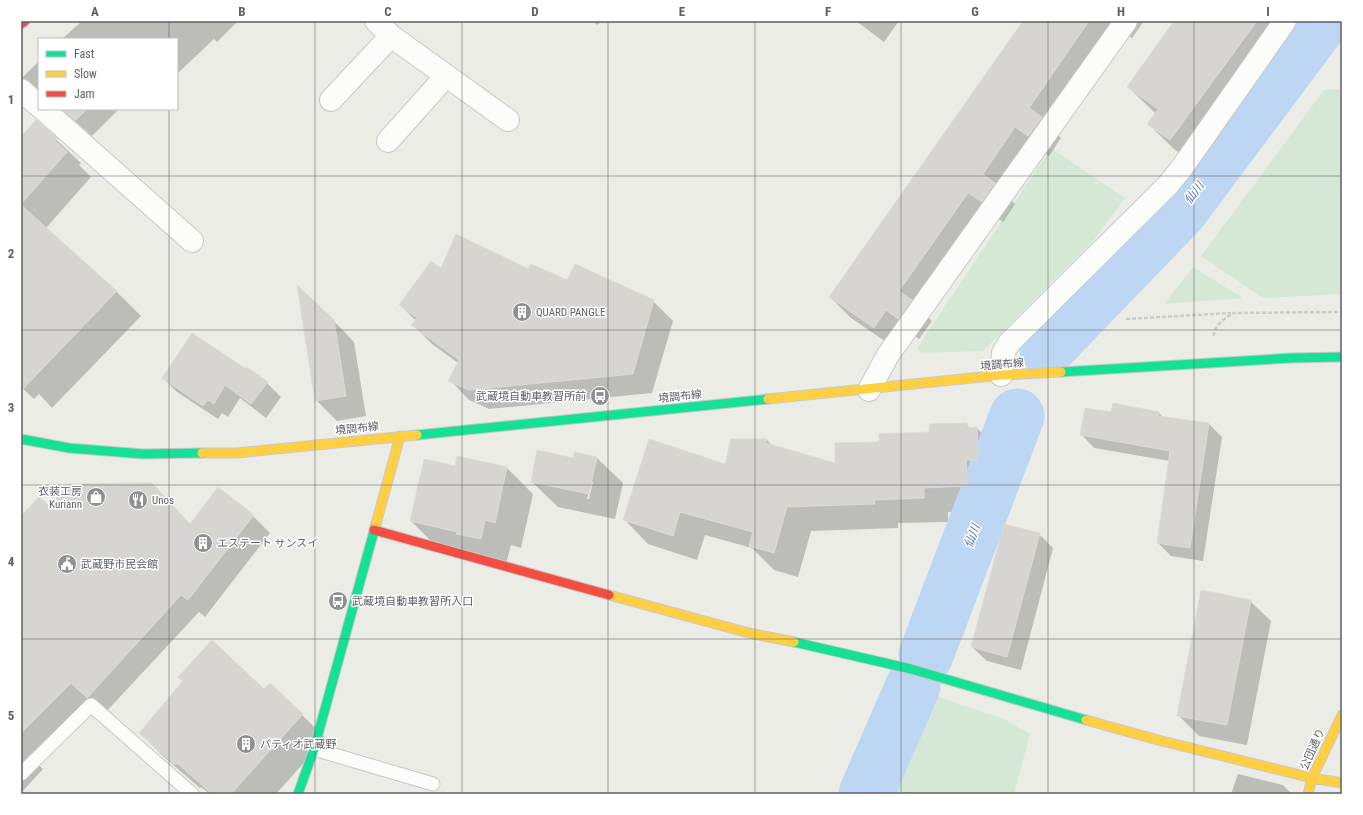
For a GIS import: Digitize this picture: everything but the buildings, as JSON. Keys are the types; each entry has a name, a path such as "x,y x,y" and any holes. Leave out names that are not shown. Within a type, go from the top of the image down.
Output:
{"street":[{"path":"21,24 25,21"},
{"path":"376,21 392,36 508,120"},
{"path":"869,390 888,355 1126,21"},
{"path":"1001,376 1003,353 1009,343 1167,186 1181,169 1285,21"},
{"path":"331,100 392,36"},
{"path":"388,141 446,76"},
{"path":"21,90 38,105"},
{"path":"44,110 192,241"},
{"name":"境調布線","path":"21,439 84,450 143,454 236,453 1001,376 1290,358 1342,357"},
{"path":"298,794 314,749 400,436"},
{"path":"374,530 749,633 816,646 910,669 1158,740 1312,778 1342,783"},
{"name":"公団通り","path":"1308,794 1312,778 1342,715"}],"lane":[{"path":"21,774 91,705 192,794"},
{"path":"314,749 433,784"}],"path":[{"path":"1126,319 1234,313 1342,312"},
{"path":"1215,342 1213,333 1216,328 1234,313"}],"green space":[{"path":"1338,89 1342,92 1342,294 1263,298 1201,256 1324,90"},
{"path":"1051,148 1125,198 1093,241 983,351 922,353 917,348"},
{"path":"1193,267 1243,298 1164,304"},
{"path":"918,690 1004,719 1030,734 1014,794 879,794"}],"waterway":[{"name":"仙川","path":"1047,349 1180,211 1322,21"},
{"name":"仙川","path":"926,655 1017,416"},
{"name":"仙川","path":"866,794 913,686"}],"traffic: fast":[{"path":"1061,372 1291,358 1342,357"},
{"path":"417,435 768,399"},
{"path":"21,439 69,448 143,454 202,453"},
{"path":"298,794 314,749 376,524"},
{"path":"794,642 911,669 1086,720"}],"traffic: slow":[{"path":"768,399 1001,375 1061,372"},
{"path":"202,453 237,453 417,435"},
{"path":"376,524 400,436"},
{"path":"609,595 749,633 794,642"},
{"path":"1308,794 1312,778 1342,715"},
{"path":"1086,720 1158,740 1312,778 1342,783"}],"traffic: jam":[{"path":"21,24 25,21"},
{"path":"374,530 609,595"}],"place":[{"name":"QUARD PANGLE","path":"522,312"},
{"name":"武蔵境自動車教習所前","path":"600,396"},
{"name":"衣装工房 Kuriann","path":"96,497"},
{"name":"Unos","path":"138,500"},
{"name":"エステート サンスイ","path":"203,543"},
{"name":"武蔵野市民会館","path":"67,564"},
{"name":"武蔵境自動車教習所入口","path":"338,601"},
{"name":"パティオ武蔵野","path":"246,744"}]}
